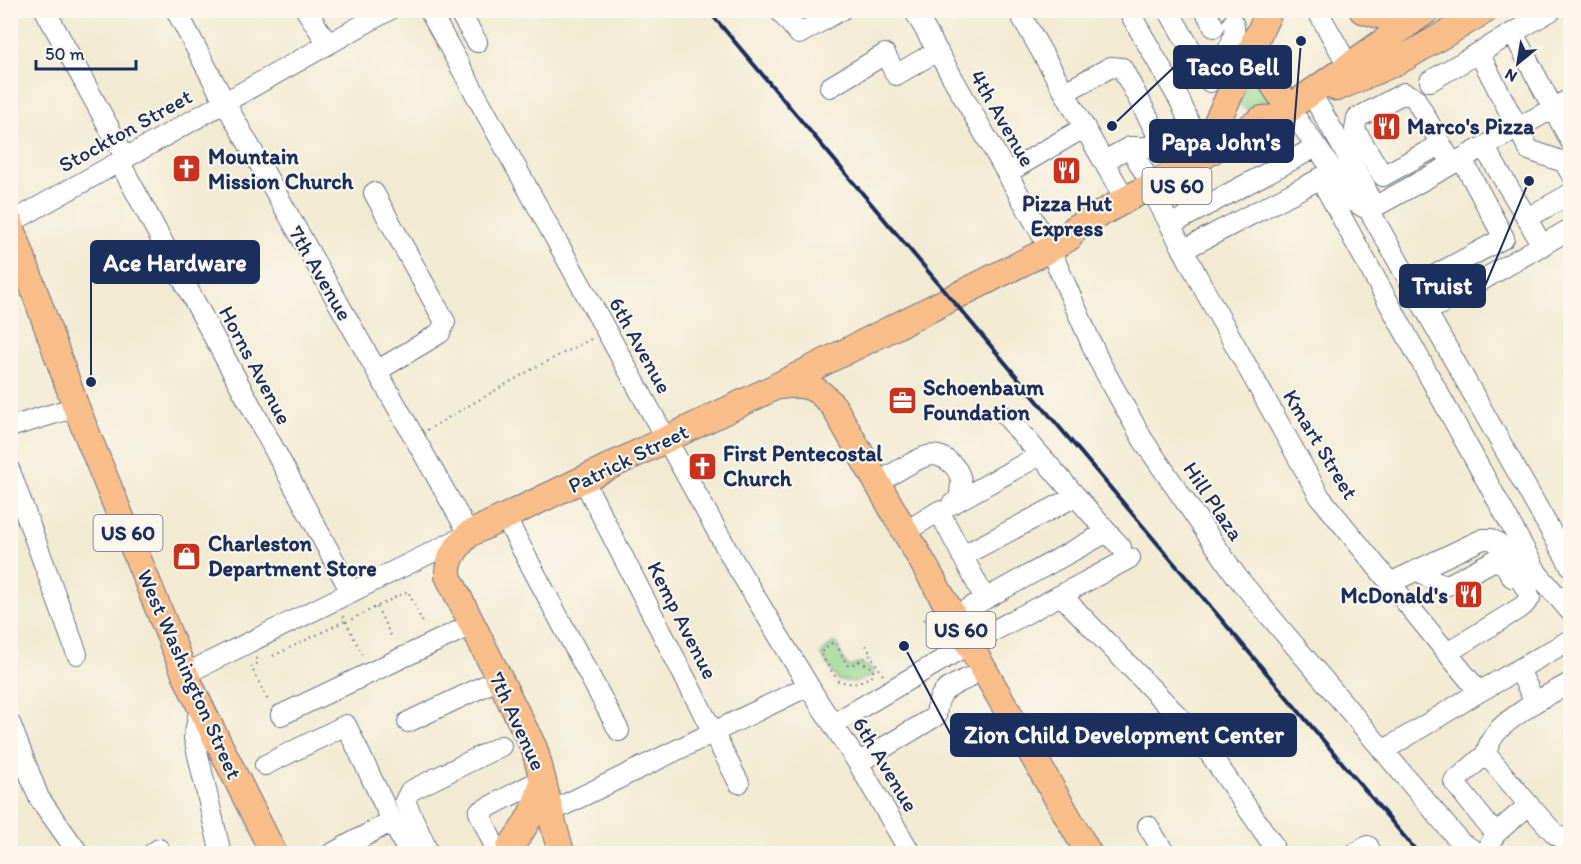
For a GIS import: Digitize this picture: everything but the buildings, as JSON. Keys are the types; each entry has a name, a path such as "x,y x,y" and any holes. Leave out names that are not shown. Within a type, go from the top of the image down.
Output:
{"main road":[{"path":"1204,156 1242,51 1270,10"},
{"path":"1362,10 1389,18 1427,11"},
{"path":"1312,96 1427,11"},
{"path":"1242,51 1257,57 1282,113 1312,96 1399,61 1480,14"},
{"name":"Patrick Street","path":"469,534 773,388 1060,243 1082,238 1262,119 1282,113"},
{"name":"Patrick Street","path":"1060,243 1075,228 1126,201 1154,192 1223,160 1269,130 1282,113"},
{"name":"West Washington Street","path":"10,223 76,406 185,674 274,854"},
{"name":"US 60","path":"846,352 832,383 834,407 1089,854"},
{"path":"773,388 795,384 812,387 825,396 834,407"},
{"name":"US 60","path":"452,587 447,567 456,547 469,534"},
{"name":"7th Avenue","path":"452,587 534,748 544,778 552,820 562,854"},
{"path":"500,851 536,809 544,778"},
{"path":"500,851 552,820"}],"street":[{"name":"Horns Avenue","path":"45,10 351,592"},
{"name":"7th Avenue","path":"176,10 469,534"},
{"path":"306,10 328,44"},
{"name":"Stockton Street","path":"10,223 389,10"},
{"name":"6th Avenue","path":"429,10 737,568 808,686 858,763 911,854"},
{"path":"458,10 477,42"},
{"path":"779,10 799,34 818,16 841,10"},
{"name":"4th Avenue","path":"914,10 1006,172 1060,243"},
{"path":"1017,10 1126,201"},
{"path":"1128,10 1180,100 1204,156"},
{"path":"1168,10 1210,82"},
{"path":"1317,10 1349,67"},
{"path":"1430,81 1552,10"},
{"path":"1480,14 1484,50 1529,150 1564,162 1570,172"},
{"path":"1223,19 1242,51"},
{"path":"1223,19 1242,51"},
{"path":"1514,33 1562,104 1570,140"},
{"path":"830,87 885,54 896,75 937,51"},
{"path":"1065,92 1111,67 1122,68 1151,51"},
{"path":"1180,100 1210,82 1242,51"},
{"path":"1104,160 1130,147 1150,147 1158,140 1122,68"},
{"path":"1383,176 1355,130 1357,118 1404,93 1415,98 1441,144 1457,162 1504,238 1437,274 1451,298"},
{"path":"1312,96 1365,186 1370,200 1369,210"},
{"path":"1369,210 1562,104"},
{"path":"1282,113 1316,147 1327,175 1538,574 1570,611"},
{"path":"1006,172 1085,127"},
{"path":"1365,186 1441,144"},
{"name":"Kmart Street","path":"1130,147 1183,250 1320,496 1479,692"},
{"path":"1170,225 1316,147"},
{"path":"1484,147 1542,246"},
{"path":"1327,175 1356,203 1369,210 1570,562"},
{"path":"1183,250 1327,175"},
{"path":"374,193 445,322 440,333 377,371"},
{"path":"1527,218 1570,194"},
{"path":"1426,312 1570,230"},
{"name":"Hill Plaza","path":"1060,243 1099,361 1143,440 1237,577 1461,843 1479,854"},
{"path":"10,427 76,406"},
{"path":"833,724 969,644 1061,595 1126,552 1007,417"},
{"path":"905,532 1040,455"},
{"path":"877,483 928,456 938,457 946,459 958,473 961,481 959,500"},
{"path":"10,471 77,654"},
{"name":"Kemp Avenue","path":"583,479 740,783"},
{"path":"962,556 1076,496"},
{"path":"939,511 985,599"},
{"path":"505,517 619,731"},
{"path":"954,617 1107,532"},
{"name":"Patrick Street","path":"185,674 469,534"},
{"path":"1390,583 1482,539 1491,539 1498,543 1530,598 1521,608 1447,653"},
{"name":"7th Avenue","path":"398,568 425,564 434,569 452,587"},
{"path":"1061,595 1199,738 1273,845 1274,854"},
{"path":"277,712 471,625"},
{"path":"1383,751 1570,640"},
{"path":"930,667 942,691"},
{"path":"1519,670 1535,702"},
{"path":"858,763 936,716 938,698 942,691 968,678"},
{"path":"408,722 499,679"},
{"path":"1495,834 1454,782 1486,754 1488,742 1495,733 1535,702 1570,683"},
{"path":"552,820 713,732 808,686"},
{"path":"200,706 194,738 221,854"},
{"path":"10,723 39,798 79,854"},
{"path":"265,765 346,725 409,854"},
{"path":"429,854 405,801 407,795 410,791 501,746"},
{"path":"1486,754 1555,834 1570,843"},
{"path":"500,851 479,812 544,778"},
{"path":"1486,854 1495,834 1528,805"},
{"path":"331,854 392,821"},
{"path":"1148,826 1165,854"}],"path":[{"path":"414,437 536,367 606,332"},
{"path":"273,656 408,591 423,623"},
{"path":"377,607 392,638"},
{"path":"342,615 362,654"},
{"path":"859,661 873,668 873,676 854,684 838,681 820,653 834,642 847,665 872,655"},
{"path":"866,645 883,675"},
{"path":"256,658 258,663 251,667 277,712"}],"green space":[{"path":"1251,76 1256,77 1268,96 1259,107 1247,109 1239,103"},
{"path":"833,643 836,644 846,665 850,667 860,663 872,669 872,676 856,682 838,680 821,654"}],"railway":[{"path":"708,10 1419,854"}],"place":[{"name":"Papa John's","path":"1301,41"},
{"name":"Taco Bell","path":"1112,126"},
{"name":"Marco's Pizza","path":"1386,126"},
{"name":"Mountain Mission Church","path":"187,169"},
{"name":"Pizza Hut Express","path":"1067,171"},
{"name":"Truist","path":"1529,181"},
{"name":"Ace Hardware","path":"91,382"},
{"name":"Schoenbaum Foundation","path":"902,400"},
{"name":"First Pentecostal Church","path":"702,466"},
{"name":"Charleston Department Store","path":"187,556"},
{"name":"McDonald's","path":"1469,595"},
{"name":"Zion Child Development Center","path":"904,646"}]}
